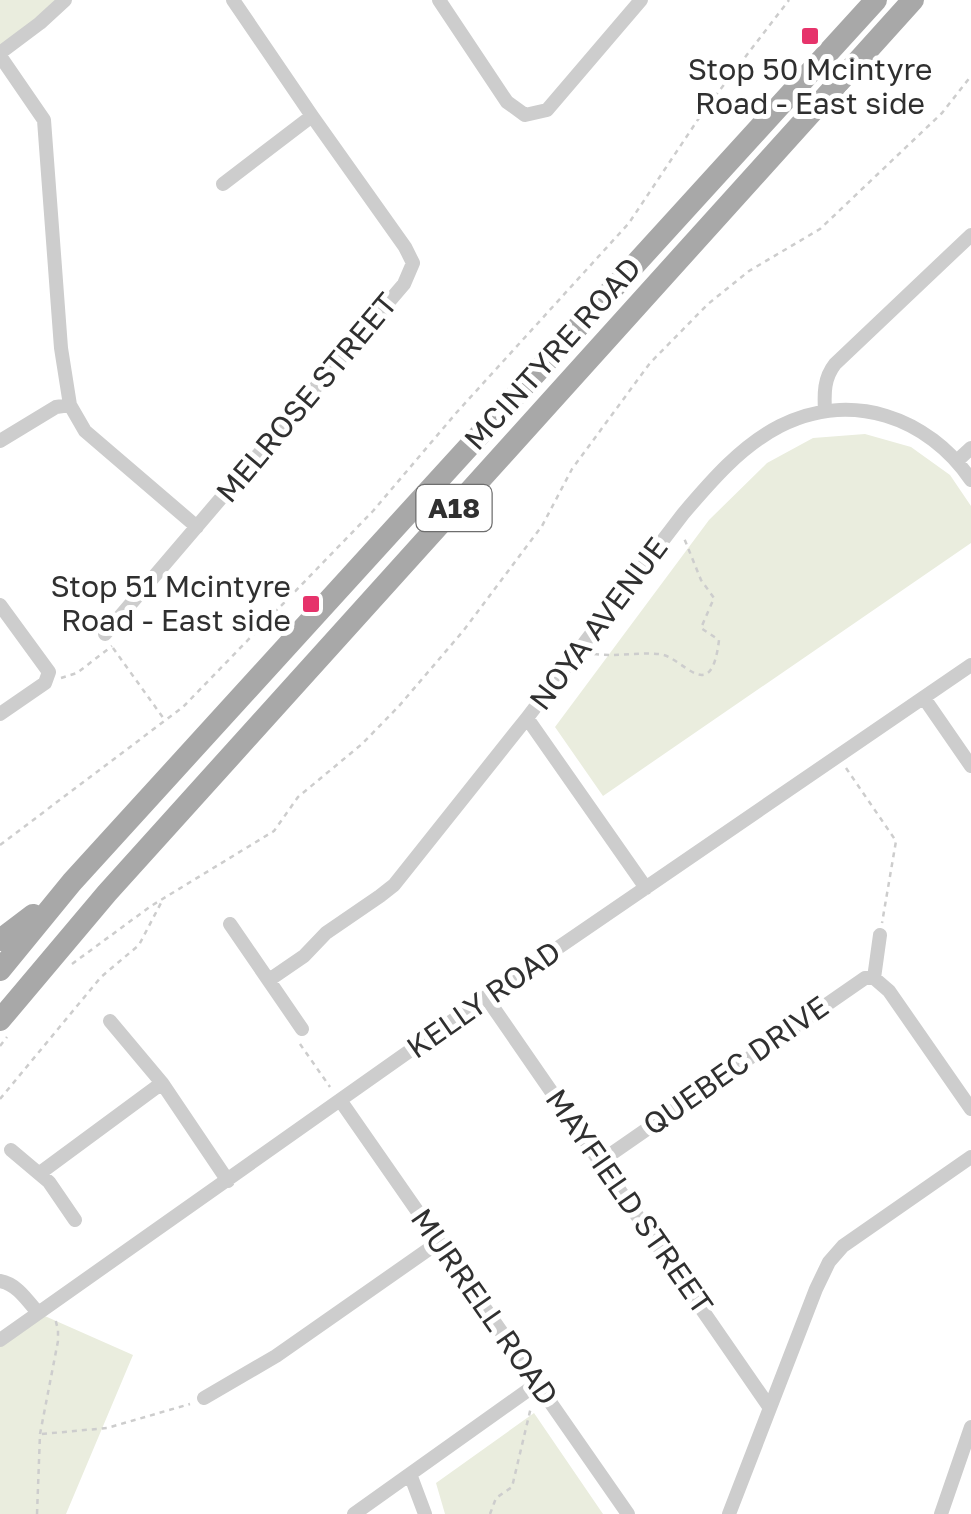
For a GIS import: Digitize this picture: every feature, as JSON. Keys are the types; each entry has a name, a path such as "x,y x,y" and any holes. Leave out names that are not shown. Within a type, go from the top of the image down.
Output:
{"main road":[{"name":"MCINTYRE ROAD","path":"0,970 72,882 876,0"},
{"name":"MCINTYRE ROAD","path":"5,1027 108,893 913,0"},
{"path":"0,940 72,882"},
{"path":"0,996 68,921 108,893"}],"street":[{"path":"65,0 0,54 44,120 60,348 70,405 86,431 197,527"},
{"name":"MELROSE STREET","path":"105,634 404,284 413,262 233,0"},
{"path":"439,0 508,102 526,116 548,110 641,0"},
{"path":"223,184 312,116"},
{"path":"825,411 825,386 830,370 971,235"},
{"path":"0,441 56,407 70,405"},
{"name":"NOYA AVENUE","path":"270,980 304,956 326,933 394,885 679,520 708,485 754,443 779,427 825,411 859,411 896,418 929,436 958,460 971,480"},
{"path":"958,460 971,448"},
{"path":"0,605 48,672 45,683 0,714"},
{"name":"KELLY ROAD","path":"0,1340 486,997 971,666"},
{"path":"924,698 971,766"},
{"path":"527,718 646,888"},
{"path":"230,924 302,1028"},
{"path":"880,935 874,978 889,991 971,1109"},
{"name":"QUEBEC DRIVE","path":"601,1161 861,980 874,978"},
{"name":"MAYFIELD STREET","path":"486,997 770,1408"},
{"path":"110,1021 162,1084 228,1181"},
{"path":"40,1173 162,1084"},
{"name":"MURRELL ROAD","path":"340,1100 628,1514"},
{"path":"11,1150 40,1173 75,1220"},
{"path":"730,1514 816,1289 835,1254 848,1241 971,1157"},
{"path":"204,1398 276,1356 439,1242"},
{"path":"0,1281 44,1309"},
{"path":"354,1514 538,1384"},
{"path":"945,1513 971,1427"},
{"path":"410,1474 425,1514"}],"path":[{"path":"0,845 165,722 229,662 373,511 629,223 703,112 789,0"},
{"path":"64,973 76,960 162,899 274,830 298,797 362,744 464,630 542,526 572,469 650,363 708,304 749,272 820,229 942,113 971,76"},
{"path":"578,651 601,655 665,654 688,671 701,674 710,670 719,640 701,628 714,598 701,580 679,520"},
{"path":"45,683 77,673 112,647 165,722"},
{"path":"838,757 896,840 880,935"},
{"path":"0,1100 101,978 139,945 162,899"},
{"path":"0,1046 5,1027"},
{"path":"302,1028 300,1044 340,1100"},
{"path":"37,1514 40,1434 58,1330 44,1309"},
{"path":"490,1514 496,1498 512,1487 538,1384"},
{"path":"40,1434 108,1428 204,1398"}],"shaded area":[{"path":"0,0 65,0 0,53"},
{"path":"865,434 911,447 950,475 971,506 971,543 603,796 555,727 709,520 767,463 813,438"},
{"path":"38,1313 133,1355 66,1514 0,1514 0,1340"},
{"path":"534,1413 603,1514 445,1514 436,1483"}],"place":[{"name":"Stop 50 Mcintyre Road - East side","path":"810,36"},
{"name":"Stop 51 Mcintyre Road - East side","path":"311,604"}]}
